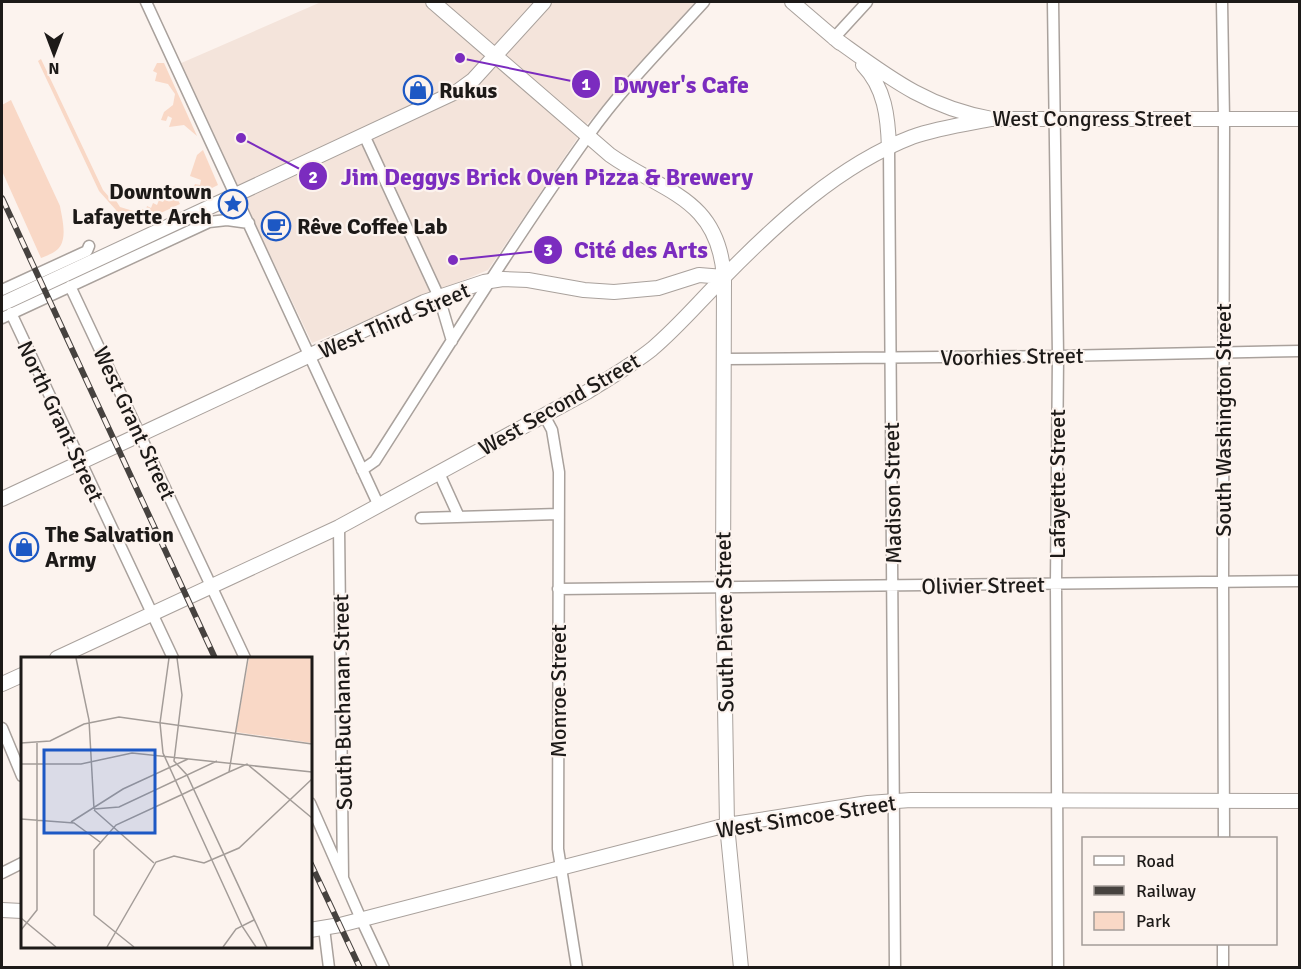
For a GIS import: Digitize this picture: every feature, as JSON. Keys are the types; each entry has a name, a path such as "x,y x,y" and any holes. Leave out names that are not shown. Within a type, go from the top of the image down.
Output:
{"street":[{"path":"146,2 379,506"},
{"name":"South Pierce Street","path":"433,2 610,155 636,172 676,192 700,213 714,236 720,252 724,277 723,587 727,825 741,968"},
{"path":"5,312 237,195 463,88 544,2"},
{"path":"362,470 375,461 491,280 588,135 704,2"},
{"path":"792,2 834,38 867,2"},
{"name":"Lafayette Street","path":"1053,2 1058,356 1056,584 1058,968"},
{"name":"South Washington Street","path":"1222,2 1224,837"},
{"name":"West Congress Street","path":"834,38 909,90 930,101 959,112 992,119 1299,119"},
{"name":"Madison Street","path":"834,38 865,67 874,80 887,112 895,968"},
{"name":"West Second Street","path":"59,657 339,527 620,372 643,356 683,320 724,277 800,206 849,169 889,148 926,133 992,119"},
{"path":"364,135 438,297 452,341"},
{"path":"5,312 70,286 209,222 227,220 249,223"},
{"path":"2,290 87,251 89,246"},
{"name":"West Third Street","path":"2,499 438,297 491,280 515,278 584,290 614,292 658,288 699,275 724,277"},
{"name":"West Grant Street","path":"70,286 245,657"},
{"name":"North Grant Street","path":"5,312 80,462 173,657"},
{"name":"Voorhies Street","path":"724,359 1299,351"},
{"name":"Monroe Street","path":"544,415 552,430 557,454 560,868 577,968"},
{"path":"439,473 459,517"},
{"path":"421,518 558,514"},
{"name":"South Buchanan Street","path":"339,527 343,878"},
{"name":"Olivier Street","path":"558,589 1299,582"},
{"path":"2,684 21,675"},
{"path":"2,728 21,775"},
{"name":"West Simcoe Street","path":"317,929 727,825 892,801 1299,801"},
{"path":"312,808 384,968"},
{"path":"2,873 21,864"},
{"path":"2,910 21,911"},
{"path":"317,929 329,968"},
{"path":"1223,945 1223,968"}],"shaded area":[{"path":"321,2 695,2 587,124 488,270 312,343 179,64"}],"green space":[{"path":"41,59 103,190 109,197 113,196 120,207 140,213 142,209 146,210 147,206 151,208 153,203 157,205 159,200 163,202 165,198 169,199 171,194 164,191 169,188 172,196 177,198 180,204 150,218 120,221 116,210 99,191 38,61"},
{"path":"157,63 164,63 197,136 184,125 169,127 172,118 168,116 166,121 161,120 164,112 173,105 175,94 168,84 155,81 157,73 153,71"},
{"path":"11,100 60,206 64,228 63,240 58,249 41,258 2,171 2,105"},
{"path":"203,150 218,185 192,198 175,192 174,186 187,191 195,184 200,185 201,180 190,176 197,155"}],"railway":[{"path":"2,198 215,657"},
{"path":"312,866 360,968"}],"place":[{"name":"Dwyer's Cafe","path":"460,58"},
{"name":"Rukus","path":"418,90"},
{"name":"Jim Deggys Brick Oven Pizza & Brewery","path":"241,138"},
{"name":"Downtown Lafayette Arch","path":"233,204"},
{"name":"Rêve Coffee Lab","path":"276,226"},
{"name":"Cité des Arts","path":"453,260"},
{"name":"The Salvation Army","path":"24,547"}]}
